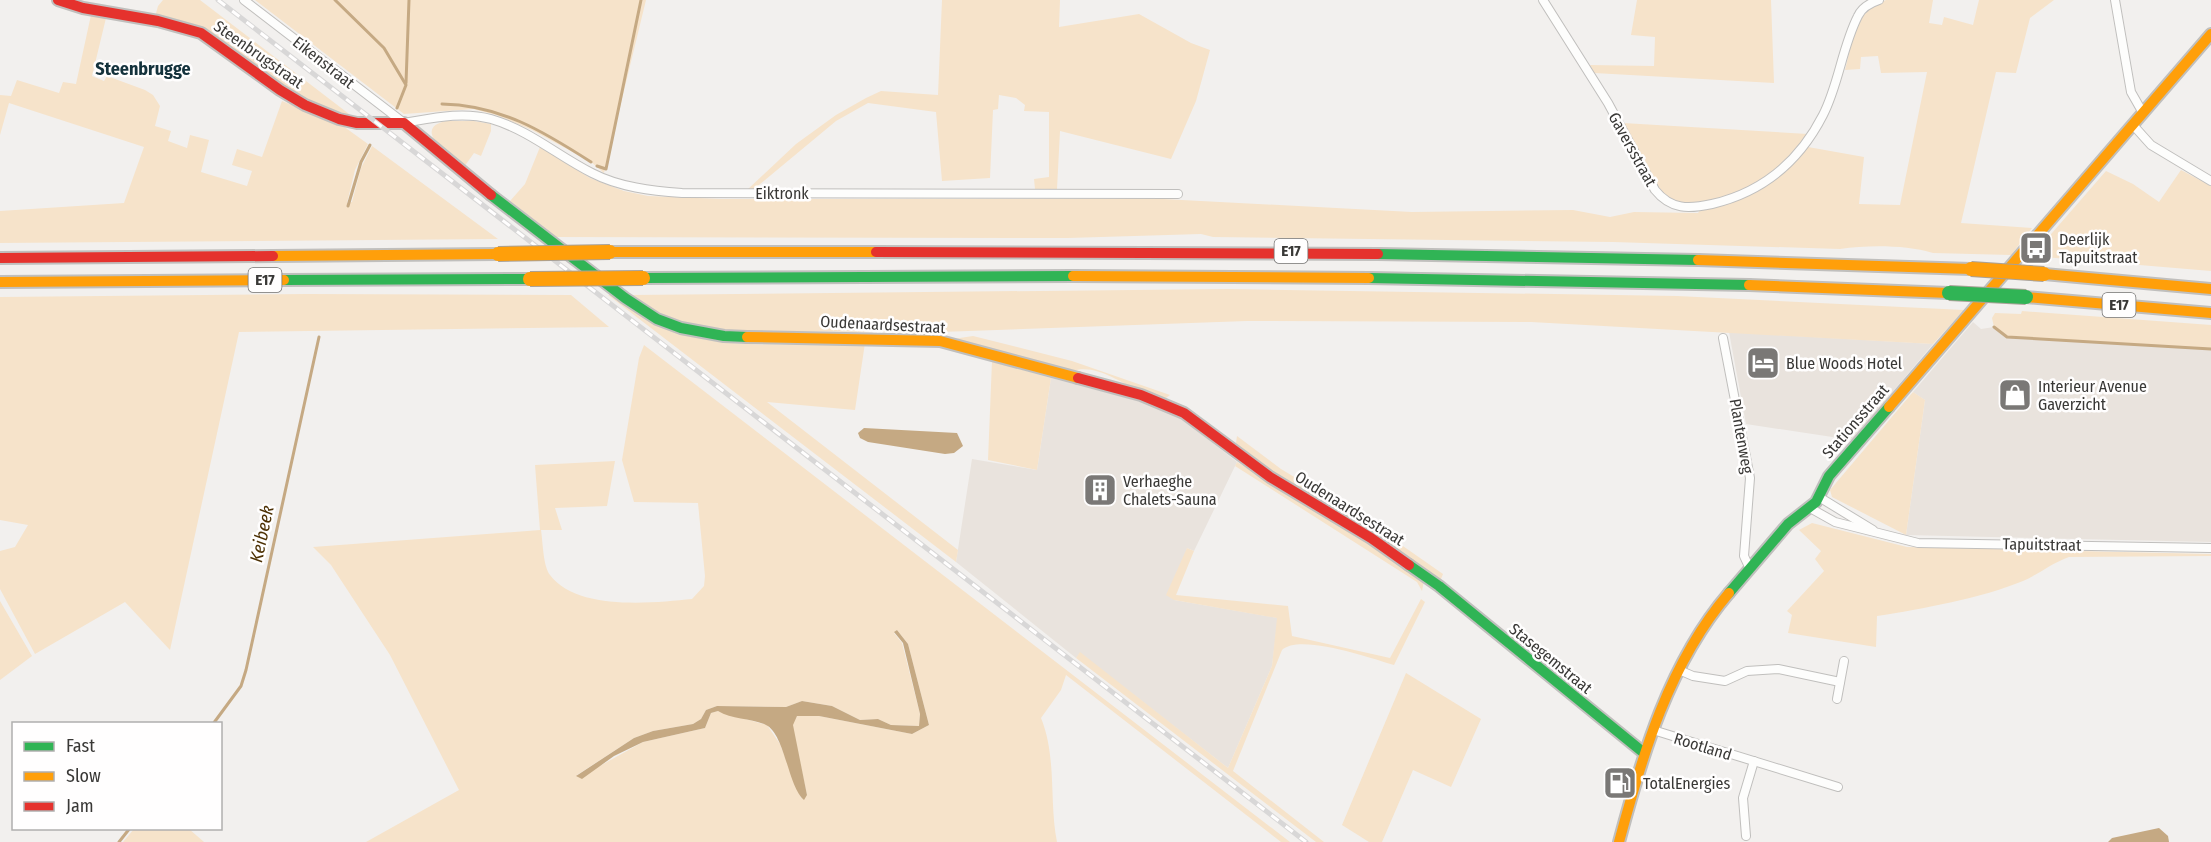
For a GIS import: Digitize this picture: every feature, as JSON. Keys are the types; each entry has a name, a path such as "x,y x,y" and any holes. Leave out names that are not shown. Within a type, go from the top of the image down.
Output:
{"main road":[{"name":"Steenbrugstraat","path":"58,0 83,8 158,21 201,33 214,40 280,90 305,105 339,119 357,123 404,123"},
{"name":"Stationsstraat","path":"1619,842 1644,753 1653,730 1679,669 1707,620 1788,524 1814,502 1836,468 2211,34"},
{"name":"Oudenaardsestraat","path":"404,123 472,180 626,298 657,319 704,334 724,336 940,341 1141,395 1184,412 1270,477 1371,538 1439,586"},
{"name":"E17","path":"0,258 610,252 1311,251 1790,261 1971,269 2211,289"},
{"name":"E17","path":"0,282 1308,275 1792,286 2026,297 2211,313"},
{"name":"Stasegemstraat","path":"1439,586 1644,753"}],"street":[{"name":"Eikenstraat","path":"244,0 404,123"},
{"name":"Gaversstraat","path":"1543,0 1608,103 1655,190 1664,200 1677,207 1692,209 1746,195 1780,170 1802,148 1823,115 1837,84 1858,14 1868,4 1879,0"},
{"path":"2115,0 2131,92 2144,113"},
{"name":"Eiktronk","path":"404,123 448,115 490,119 543,141 592,173 655,191 733,194 1178,194"},
{"path":"2133,125 2151,145 2211,181"},
{"name":"Plantenweg","path":"1723,338 1750,478 1744,556 1750,569"},
{"name":"Tapuitstraat","path":"1814,502 1835,522 1874,530 1918,543 2211,548"},
{"name":"Tapuitstraat","path":"1814,502 1874,530"},
{"path":"1837,699 1844,661"},
{"path":"1679,669 1693,676 1725,681 1747,671 1778,669 1840,682"},
{"name":"Rootland","path":"1653,730 1838,787"},
{"name":"Rootland","path":"1746,836 1743,798 1754,761"}],"shaded area":[{"path":"163,0 200,0 353,117 300,98 205,29 155,17 158,6"},
{"path":"255,0 646,0 604,173 591,162 532,130 496,115 473,109 404,114"},
{"path":"942,0 1060,0 1059,27 1139,14 1191,43 1210,50 1196,101 1171,159 1060,131 1057,189 1035,189 1034,179 1049,177 1049,112 1024,111 1025,105 1016,98 999,95 998,109 993,110 990,178 942,181 936,112 868,103 836,121 753,190 747,190 796,144 836,115 866,98 881,91 938,95"},
{"path":"1637,0 1771,0 1774,83 1594,73 1590,65 1654,66 1655,37 1631,35"},
{"path":"1886,0 1933,0 1929,23 1942,25 1944,17 1973,25 1979,0 2054,0 2030,18 2016,73 1996,72 1961,223 2032,228 2011,255 1933,253 1887,246 1840,249 1613,242 1213,237 1201,234 1068,238 555,237 510,201 525,184 540,147 590,178 624,191 648,196 721,199 1163,199 1412,212 1573,210 1610,217 1634,212 1698,213 1701,209 1748,195 1773,181 1808,147 1864,157 1859,204 1900,205 1927,72 1881,73 1878,56 1861,57 1860,69 1845,70 1853,37 1860,20 1867,12"},
{"path":"91,15 106,18 92,76 104,81 107,76 153,95 160,106 155,126 171,131 168,141 187,148 190,135 209,140 201,172 247,186 252,171 232,165 237,149 262,157 282,101 343,126 368,144 355,170 347,203 352,202 361,168 372,146 498,239 0,243 0,211 124,203 144,147 9,103 0,135 0,95 11,96 17,80 59,93 63,82 76,84"},
{"path":"446,121 474,121 491,124 491,131 481,156 474,153 464,167 437,143 432,130 436,125"},
{"path":"1623,123 1808,134 1773,171 1747,188 1716,199 1681,204 1671,201 1655,186"},
{"path":"2181,170 2211,186 2211,271 2032,256 2106,171 2133,184 2159,202"},
{"path":"1228,289 1677,296 1964,310 1933,344 1531,322 1247,321 940,332 723,331 684,324 656,311 631,295"},
{"path":"307,294 571,295 609,327 239,332 170,650 125,602 35,654 0,589 0,551 15,547 28,525 0,520 0,297"},
{"path":"608,295 616,297 643,316 660,324 713,341 755,344 865,343 855,410 767,402 958,550 956,562"},
{"path":"2022,311 2211,325 2211,349 2007,337 1994,327 1992,318 1995,313 2021,314"},
{"path":"1973,322 1981,329 1994,327 1998,332 2062,339 2211,349 2211,542 1906,535 1925,400 1913,392"},
{"path":"1729,332 1933,344 1852,440 1746,424"},
{"path":"973,336 1072,361 1170,395 1166,398 1145,393 1106,374 1081,369 1072,371 953,339"},
{"path":"644,345 1290,842 1281,842 1066,675 1061,690 1041,718 1049,748 1057,842 366,842 459,790 390,655 331,565 313,547 540,530 535,465 615,461 607,506 555,508 562,530 541,530 545,560 550,575 562,587 596,599 637,603 692,599 704,586 705,576 698,503 634,502 622,460 639,358","holes":["897,630 908,644 929,725 912,734 819,716 797,716 792,725 807,795 801,798 780,744 767,725 718,711 711,713 705,728 643,742 580,777 577,775 634,738 653,731 693,724 701,719 706,710 717,706 786,707 802,701 832,706 860,720 878,719 891,725 919,726 920,714 902,643 894,633"]},
{"path":"992,361 1051,378 1037,470 988,460"},
{"path":"1051,378 1157,406 1176,414 1237,462 1194,551 1187,548 1174,600 1278,618 1272,666 1228,768 1080,653 1076,658 956,562 972,459 1037,470"},
{"path":"1913,392 1925,400 1906,535 1832,497 1830,490"},
{"path":"864,428 957,433 963,446 954,453 945,454 868,442 860,438 858,433"},
{"path":"1237,436 1281,469 1367,521 1443,574 1441,579 1432,576 1244,452 1236,443"},
{"path":"1237,462 1370,543 1424,581 1422,591 1417,582 1235,466"},
{"path":"1812,523 1907,547 2211,554 2211,556 2069,557 2023,581 1989,593 1877,616 1876,647 1788,633 1792,615 1787,611 1824,571 1815,559 1821,551 1799,530"},
{"path":"1187,548 1194,551 1176,595 1288,606 1292,636 1390,658 1421,599 1425,602 1394,665 1319,645 1291,645 1282,650 1233,771 1324,842 1316,842 1076,658 1080,652 1228,768 1272,666 1277,618 1174,600 1166,595"},
{"path":"0,601 32,656 0,680"},
{"path":"897,630 908,644 929,725 912,734 819,716 797,716 793,725 807,795 804,800 794,784 778,739 772,730 766,725 718,711 711,713 705,728 643,742 614,756 582,779 576,776 634,738 653,731 693,724 701,719 706,710 717,706 786,707 802,701 832,706 860,720 878,719 891,725 919,726 920,714 903,643 894,632"},
{"path":"1406,673 1481,719 1451,787 1413,770 1382,842 1369,842 1342,825"},
{"path":"2159,828 2168,836 2169,842 2108,842 2112,838"},
{"path":"133,830 190,830 204,842 123,842"}],"waterway":[{"name":"Keibeek","path":"335,0 384,48 406,85 397,108"},
{"path":"406,83 409,0"},
{"path":"597,166 606,169 641,0"},
{"path":"442,104 483,109 520,122 556,140 591,162"},
{"name":"Keibeek","path":"348,206 361,162 370,145"},
{"path":"1994,327 2007,337 2211,349"},
{"name":"Keibeek","path":"214,722 241,686 246,670 319,337"},
{"name":"Keibeek","path":"119,842 128,830"}],"railway":[{"path":"218,0 1306,842"}],"traffic: fast":[{"path":"491,195 625,298 657,319 681,328 724,336 747,337"},
{"path":"1378,254 1698,260"},
{"path":"643,278 1073,276"},
{"path":"1369,278 1749,285"},
{"path":"284,280 530,279"},
{"path":"1949,293 2026,297"},
{"path":"1729,593 1788,524 1816,502 1829,476 1889,407"},
{"path":"1409,565 1439,586 1644,753"}],"traffic: slow":[{"path":"1889,407 2211,34"},
{"path":"610,252 876,252"},
{"path":"498,254 610,252"},
{"path":"273,256 498,254"},
{"path":"1698,260 1971,269"},
{"path":"1971,269 2044,274"},
{"path":"2044,274 2211,289"},
{"path":"1073,276 1369,278"},
{"path":"530,279 643,278"},
{"path":"0,282 284,280"},
{"path":"1749,285 1949,293"},
{"path":"2026,297 2211,313"},
{"path":"747,337 940,341 1078,378"},
{"path":"1619,842 1648,744 1674,680 1708,620 1729,593"}],"traffic: jam":[{"path":"58,0 83,8 158,21 201,33 280,90 305,105 339,119 357,123 404,123 491,195"},
{"path":"876,252 1378,254"},
{"path":"0,258 273,256"},
{"path":"1078,378 1141,395 1184,413 1270,477 1371,538 1409,565"}],"place":[{"name":"Deerlijk Tapuitstraat","path":"2036,248"},
{"name":"Blue Woods Hotel","path":"1763,363"},
{"name":"Interieur Avenue Gaverzicht","path":"2015,395"},
{"name":"Verhaeghe Chalets-Sauna","path":"1100,490"},
{"name":"TotalEnergies","path":"1620,783"}],"district":[{"name":"Steenbrugge","path":"143,69"}]}
